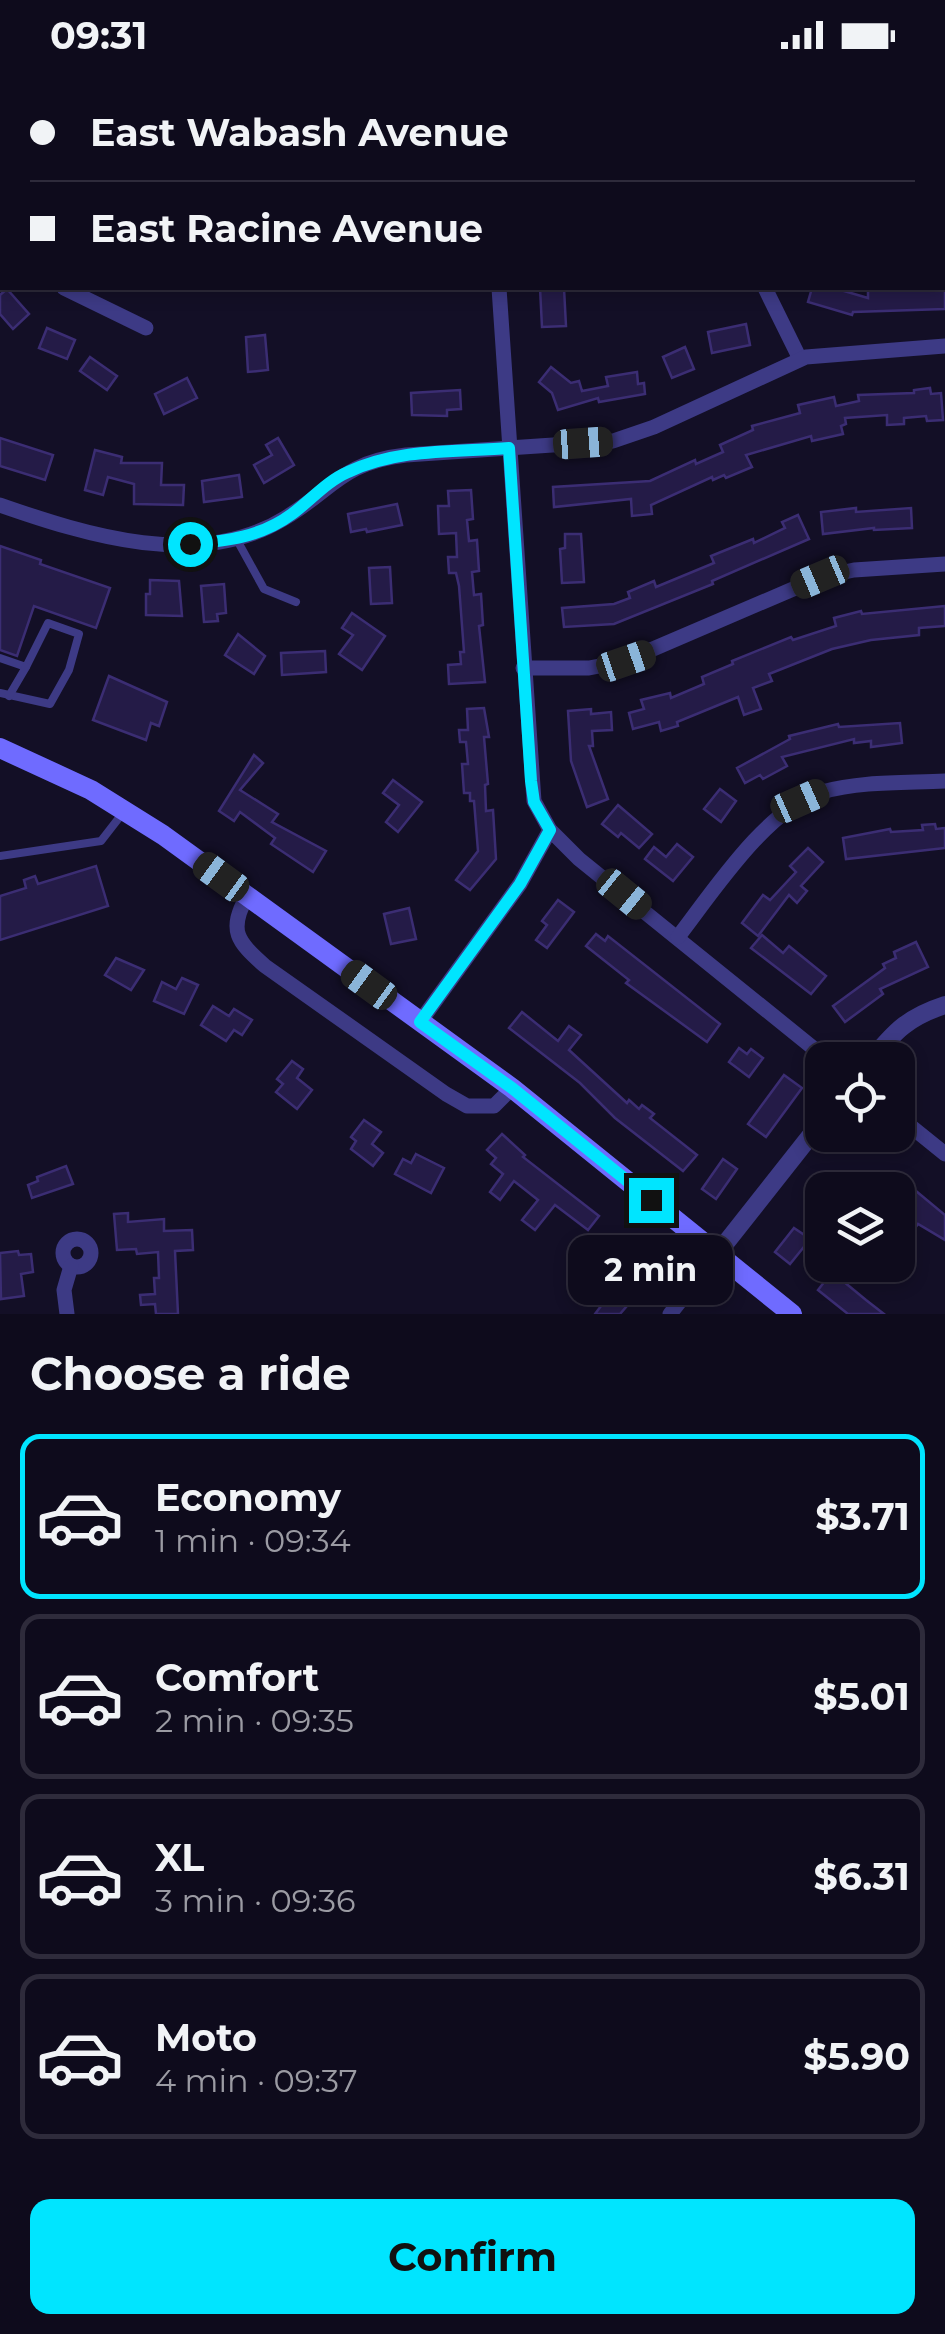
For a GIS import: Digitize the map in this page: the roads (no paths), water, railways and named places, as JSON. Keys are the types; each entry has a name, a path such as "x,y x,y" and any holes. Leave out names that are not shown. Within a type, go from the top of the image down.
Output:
{"main road":[{"path":"0,748 125,811 247,896 512,1088 792,1314"}],"street":[{"path":"68,290 146,328"},
{"path":"499,290 534,802 550,830 579,859 806,1042"},
{"path":"766,290 800,359"},
{"path":"0,505 73,530 138,541 190,544 237,540 274,525 344,473 373,461 406,455 613,441 630,437 800,359 945,346"},
{"path":"523,668 590,668 626,661 820,577 854,570 945,564"},
{"path":"678,937 767,827 800,801 826,790 945,780"},
{"path":"420,1022 520,884 550,830"},
{"path":"247,896 235,924 246,949 265,966 468,1106 486,1108 499,1102 512,1088"},
{"path":"886,1042 914,1016 945,1005"},
{"path":"915,1130 945,1154"},
{"path":"670,1314 805,1143"},
{"path":"68,1314 64,1290 71,1266"}],"lane":[{"path":"237,540 264,589 296,602"},
{"path":"48,623 79,634 68,670 50,704 4,695 26,667 48,623"},
{"path":"0,658 26,667"},
{"path":"0,856 101,841 125,811"}]}
